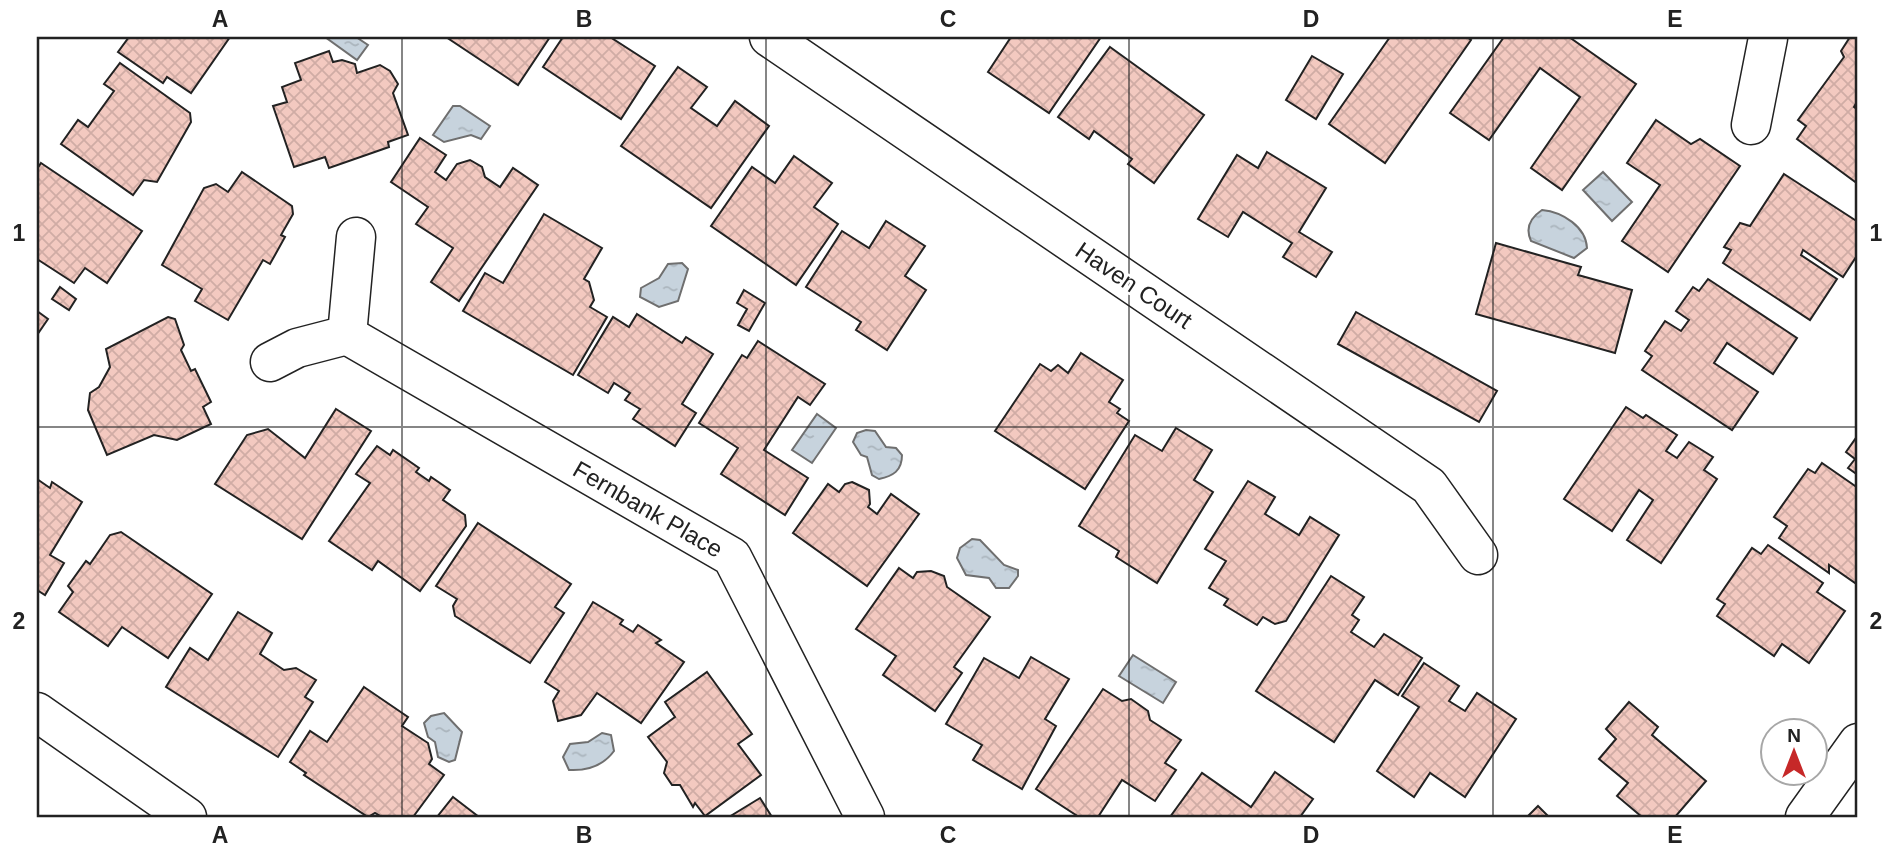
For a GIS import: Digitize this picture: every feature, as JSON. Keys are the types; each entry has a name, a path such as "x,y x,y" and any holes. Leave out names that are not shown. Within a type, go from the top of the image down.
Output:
{"street":[{"name":"Haven Court","path":"769,37 1429,486 1478,555"},
{"path":"1751,125 1765,37"},
{"path":"270,362 297,348 347,335 356,237"},
{"name":"Fernbank Place","path":"347,335 732,558 865,817"},
{"path":"37,712 187,817"},
{"path":"1805,817 1854,758"}],"water":[{"path":"325,37 356,37 368,45 357,60"},
{"path":"453,106 460,106 490,126 481,139 471,135 444,142 433,135"},
{"path":"1603,172 1632,202 1612,221 1583,190"},
{"path":"1542,210 1565,217 1578,227 1586,240 1587,248 1574,258 1531,241 1528,232 1530,224 1534,216"},
{"path":"682,263 688,269 678,301 659,307 640,297 641,288 659,278 668,264"},
{"path":"817,414 836,428 812,463 792,450"},
{"path":"875,431 886,447 896,448 902,455 898,469 892,474 879,479 872,475 867,457 861,455 853,442 857,433"},
{"path":"972,539 980,540 1004,565 1018,570 1018,576 1009,588 996,588 989,578 966,575 957,558 960,548"},
{"path":"1133,655 1176,682 1163,703 1119,676"},
{"path":"444,713 462,732 455,760 449,762 438,757 435,742 428,737 424,723 431,716"},
{"path":"602,733 611,735 614,751 610,756 594,766 569,770 563,757 570,744 588,742"}],"building":[{"path":"129,37 230,37 191,93 167,77 163,83 118,52"},
{"path":"446,37 550,37 518,85"},
{"path":"563,37 610,37 655,66 621,119 543,67"},
{"path":"1011,37 1101,37 1049,113 988,72"},
{"path":"1390,37 1467,37 1471,40 1385,163 1329,124"},
{"path":"1504,37 1569,37 1636,84 1562,190 1531,168 1580,97 1540,68 1489,140 1450,113"},
{"path":"1850,37 1858,37 1858,100 1854,107 1858,110 1858,184 1797,139 1806,126 1798,120 1844,57 1841,51"},
{"path":"1110,47 1204,115 1154,183 1128,164 1132,159 1094,131 1089,139 1058,117"},
{"path":"329,51 333,62 342,60 355,64 357,73 380,65 390,71 398,84 393,93 408,135 388,142 389,147 329,168 325,157 294,167 273,106 287,102 282,87 301,80 295,63"},
{"path":"1312,56 1343,74 1316,119 1286,100"},
{"path":"120,63 190,113 191,122 157,182 144,180 133,195 61,144 78,120 88,127 114,91 104,84"},
{"path":"678,67 707,87 691,108 717,126 735,101 769,126 711,208 621,146"},
{"path":"1656,120 1691,144 1700,139 1740,166 1668,272 1622,241 1660,185 1627,163"},
{"path":"420,138 446,155 435,172 446,180 457,164 470,160 482,167 485,177 500,187 513,168 538,185 459,301 431,282 453,248 416,224 428,207 391,182"},
{"path":"1267,152 1326,188 1299,232 1332,252 1316,277 1283,257 1292,243 1243,212 1228,237 1198,219 1237,155 1258,168"},
{"path":"794,156 832,183 814,207 838,224 796,285 711,226 752,167 775,183"},
{"path":"41,163 142,231 107,283 85,268 74,283 37,259 37,169"},
{"path":"242,172 292,206 293,214 281,235 285,237 270,264 263,260 228,320 195,301 202,289 162,265 204,188 216,184 228,192"},
{"path":"1784,174 1858,222 1858,254 1843,277 1803,250 1801,255 1837,279 1810,320 1723,263 1731,250 1724,247 1740,223 1750,226"},
{"path":"544,214 602,248 584,279 589,282 594,300 590,307 607,317 573,375 463,311 485,273 503,283"},
{"path":"886,221 925,246 905,276 926,290 887,350 856,330 861,322 806,287 842,231 869,248"},
{"path":"1496,243 1581,267 1578,275 1632,290 1615,353 1476,314"},
{"path":"1708,279 1797,338 1773,374 1727,343 1714,363 1758,392 1732,430 1642,370 1652,356 1645,351 1665,321 1681,331 1689,320 1676,311 1693,287 1699,291"},
{"path":"60,287 76,299 69,310 52,299"},
{"path":"744,290 765,303 749,331 738,325 747,309 737,303"},
{"path":"37,311 48,319 37,335"},
{"path":"1356,312 1497,391 1479,422 1338,344"},
{"path":"637,314 682,343 686,337 713,354 682,404 696,413 675,446 633,419 640,409 625,400 630,393 614,383 608,393 578,375 613,317 629,327"},
{"path":"168,317 175,319 184,345 181,350 191,371 195,369 211,402 203,407 211,424 177,440 154,435 107,455 88,410 90,393 99,387 110,367 106,349"},
{"path":"758,341 825,384 810,405 798,397 764,450 808,478 785,515 721,474 738,448 699,423 742,355 747,358"},
{"path":"1081,353 1123,380 1109,402 1120,409 1117,413 1129,421 1085,489 995,431 1040,364 1051,371 1058,365 1068,373"},
{"path":"1626,407 1643,418 1646,415 1677,435 1666,451 1677,458 1689,442 1713,457 1704,470 1717,479 1661,563 1627,540 1653,500 1639,490 1612,531 1564,499"},
{"path":"336,409 371,431 302,539 215,484 247,435 268,429 305,458"},
{"path":"1176,428 1212,450 1194,480 1213,492 1157,583 1116,557 1119,551 1079,526 1135,435 1162,451"},
{"path":"1858,435 1858,475 1848,468 1855,459 1846,452"},
{"path":"377,446 390,455 393,450 419,468 416,472 429,481 431,477 450,490 443,500 465,515 466,526 420,591 378,561 372,570 329,541 370,483 356,474"},
{"path":"1822,463 1858,488 1858,585 1829,565 1829,573 1779,538 1787,526 1774,517 1808,469 1815,473"},
{"path":"37,479 50,488 52,482 82,502 50,555 64,563 45,595 37,590"},
{"path":"1248,481 1275,497 1265,514 1299,535 1310,517 1339,535 1286,621 1275,624 1263,617 1257,625 1224,605 1228,599 1209,588 1226,561 1205,549"},
{"path":"852,482 869,490 868,507 877,514 891,494 919,514 867,586 793,533 828,484 839,492 845,484"},
{"path":"478,523 571,584 555,607 564,613 530,663 455,616 453,606 457,599 436,586"},
{"path":"121,532 212,594 168,658 122,627 108,646 59,612 73,592 68,586 86,561 90,564 110,535"},
{"path":"1768,545 1823,583 1817,592 1845,611 1809,663 1782,644 1774,656 1717,616 1725,604 1717,599 1752,548 1761,554"},
{"path":"899,568 913,578 917,572 931,571 944,576 947,587 990,617 954,667 962,673 935,711 883,675 896,656 856,629"},
{"path":"1331,576 1364,597 1352,615 1359,620 1351,632 1374,647 1384,634 1422,658 1398,695 1375,680 1334,742 1256,691"},
{"path":"593,602 623,620 620,624 633,632 638,625 661,640 656,643 684,662 641,723 597,693 581,715 558,721 553,701 559,691 545,682"},
{"path":"238,612 272,633 260,654 284,670 296,668 316,680 305,697 313,702 278,757 166,687 190,648 208,660"},
{"path":"1031,657 1069,679 1045,719 1056,726 1022,789 973,760 982,745 946,724 984,658 1019,678"},
{"path":"1424,663 1459,686 1449,701 1465,711 1477,693 1516,719 1465,797 1430,773 1414,797 1377,771 1419,707 1402,696"},
{"path":"707,672 752,734 738,744 761,775 705,816 695,803 693,807 680,785 672,785 664,773 667,762 648,737 675,717 665,702"},
{"path":"364,687 408,717 402,726 428,743 432,759 429,764 444,775 413,817 382,817 375,813 368,817 304,775 306,773 290,762 310,731 327,742"},
{"path":"1103,689 1122,701 1131,699 1148,711 1150,720 1181,740 1165,763 1176,770 1155,801 1122,780 1098,817 1079,817 1036,789"},
{"path":"1629,702 1658,727 1652,735 1706,781 1675,817 1642,817 1617,796 1628,783 1599,759 1616,739 1606,729"},
{"path":"1275,772 1313,799 1300,817 1170,817 1202,773 1251,807"},
{"path":"453,797 479,817 437,817"},
{"path":"760,798 772,817 729,817"},
{"path":"1538,806 1549,817 1527,817"}]}
